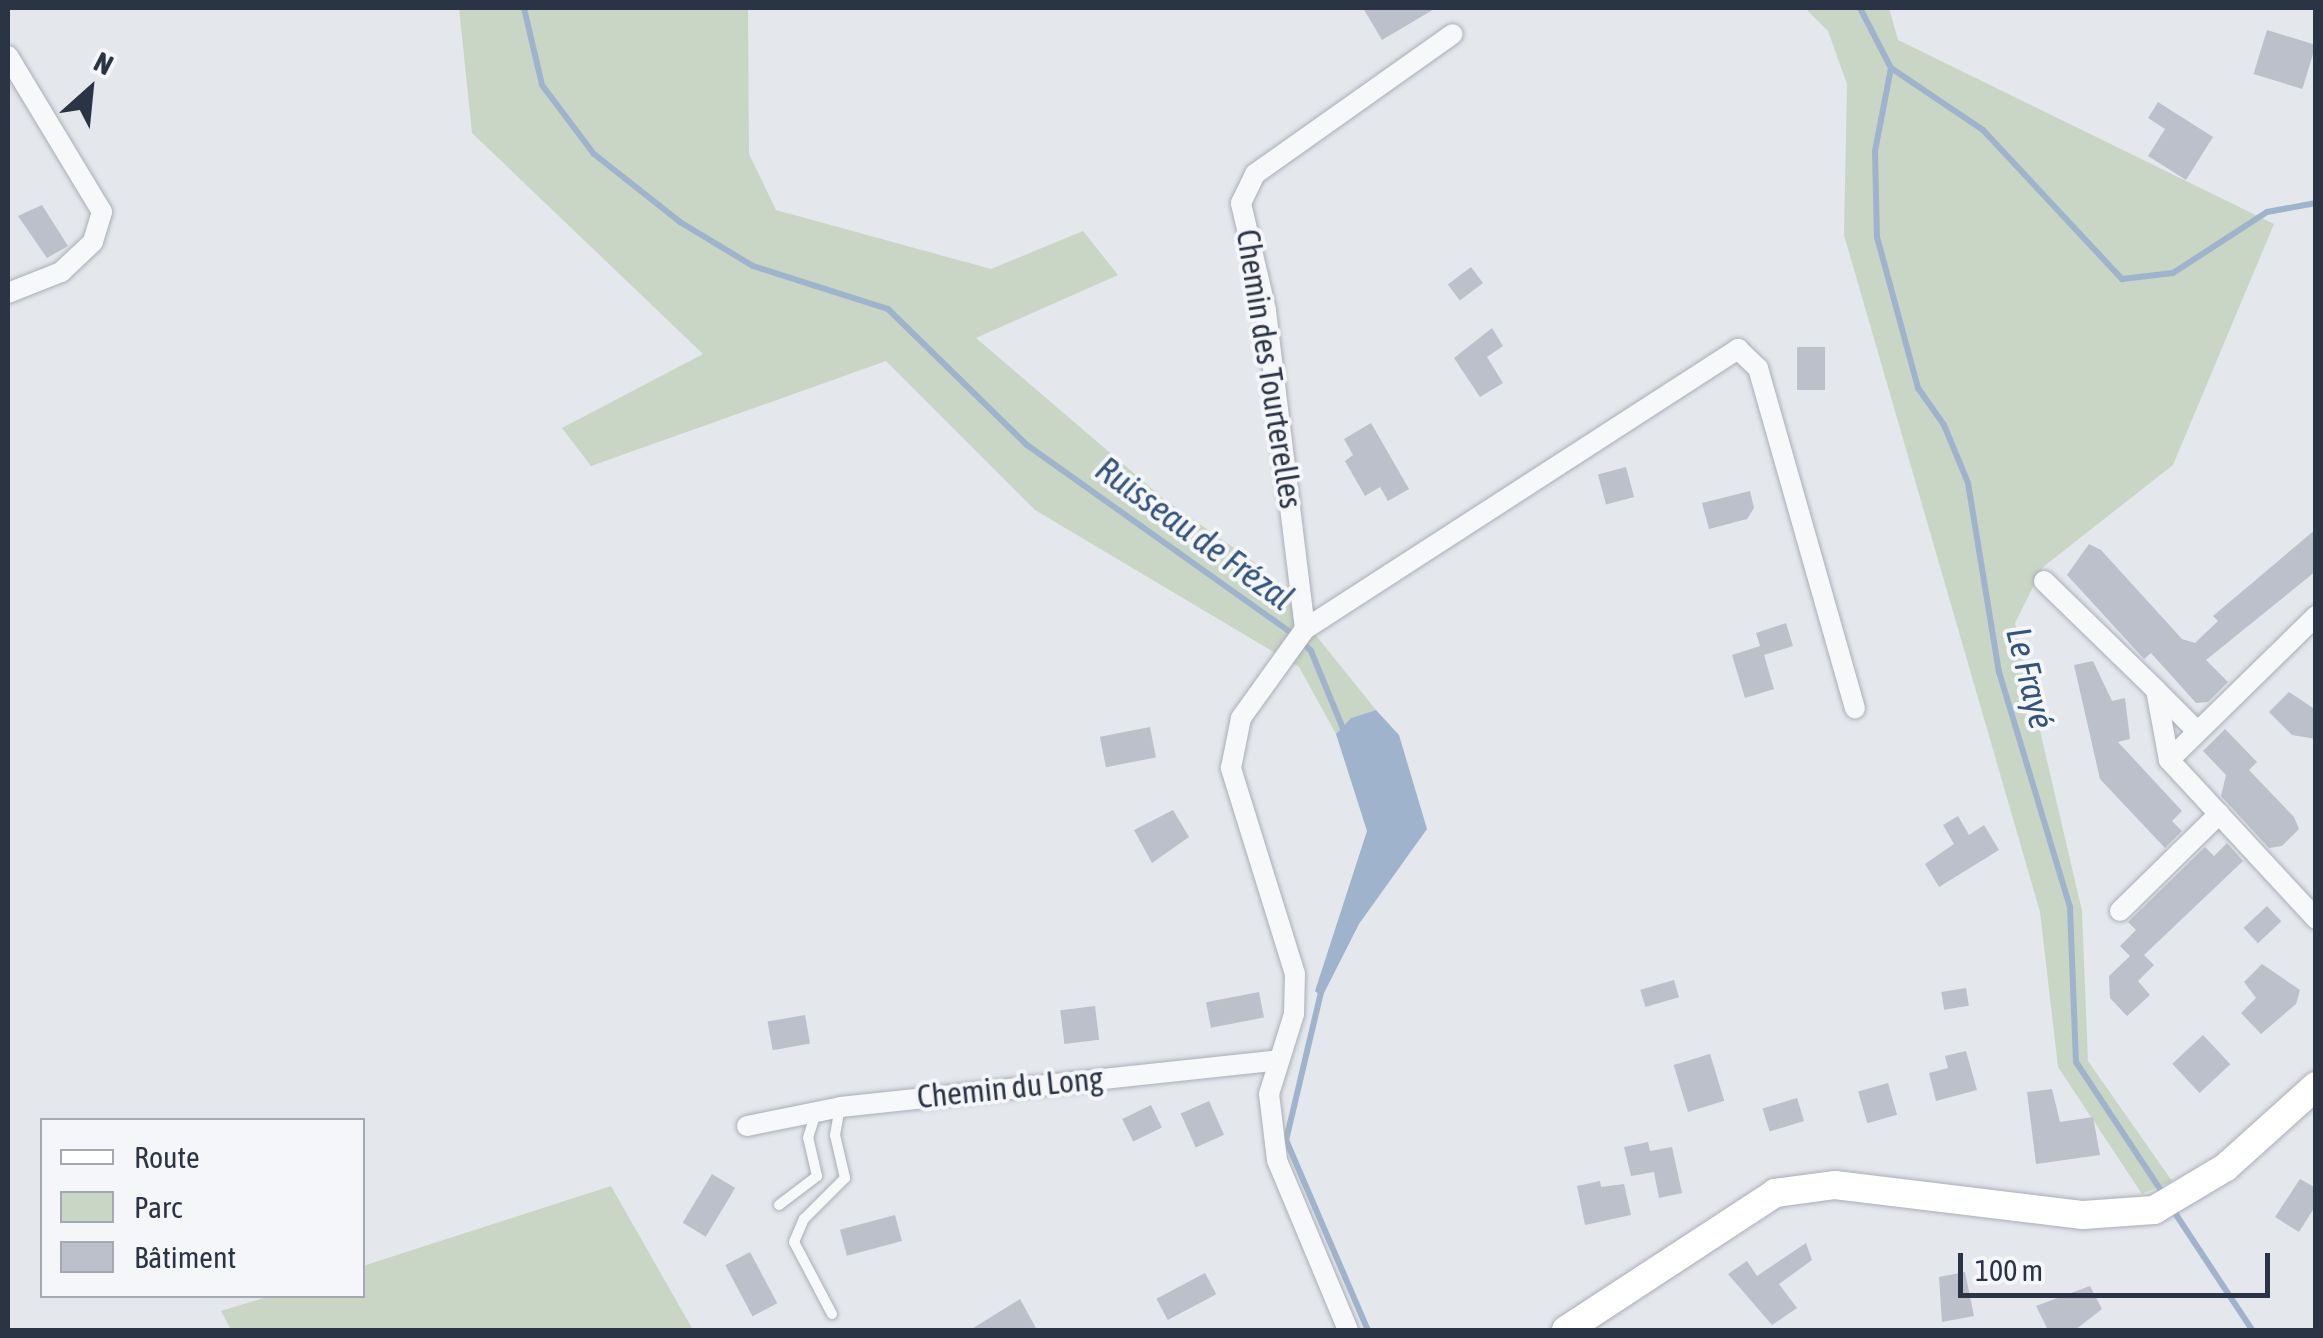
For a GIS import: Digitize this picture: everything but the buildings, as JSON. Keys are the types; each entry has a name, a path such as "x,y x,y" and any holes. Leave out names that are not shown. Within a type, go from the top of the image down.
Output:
{"street":[{"name":"Chemin des Tourterelles","path":"1305,629 1266,310 1241,203 1255,174 1453,34"},
{"path":"8,56 102,212 93,242 61,272 8,293"},
{"path":"1348,1330 1276,1160 1274,1061 1294,1014 1295,974 1231,768 1240,718 1305,629 1738,348 1758,368 1854,708"},
{"path":"2044,581 2198,732"},
{"path":"2169,760 2316,616"},
{"path":"2156,690 2169,760 2316,919"},
{"path":"2120,911 2219,814"},
{"name":"Chemin du Long","path":"747,1126 840,1106 1274,1061"},
{"path":"1566,1330 1775,1194 1835,1185 1918,1189 2083,1216 2169,1203 2316,1086"}],"lane":[{"path":"832,1314 794,1242 804,1218 845,1178 835,1134 840,1106"},
{"path":"779,1205 817,1176 808,1138 817,1111"}],"green space":[{"path":"459,8 748,8 749,154 776,210 991,269 1083,231 1118,275 976,338 1164,499 1261,567 1376,710 1351,718 1336,734 1299,667 1035,510 886,361 591,466 562,428 703,354 472,133"},
{"path":"1805,8 1889,8 1898,40 2274,224 2173,465 2043,567 2015,623 2082,911 2088,1061 2172,1181 2142,1194 2058,1067 2040,912 1844,235 1847,84 1828,31"},
{"path":"611,1186 693,1330 231,1330 221,1311 263,1298 365,1298 365,1265"}],"water":[{"path":"1376,710 1399,735 1427,829 1359,924 1322,997 1315,991 1367,831 1336,734 1351,718"}],"waterway":[{"name":"Ruisseau de Frézal","path":"524,8 542,85 594,154 680,222 753,266 888,309 1027,445 1293,634 1311,651 1344,731"},
{"name":"Le Frayé","path":"1860,8 1891,68 1875,151 1877,237 1918,388 1944,425 1968,483 1999,672 2070,907 2076,1062 2164,1195"},
{"path":"1891,68 1983,130 2122,279 2173,273 2267,212 2316,203"},
{"name":"Ruisseau de Frézal","path":"1322,988 1286,1140 1368,1330"},
{"name":"Le Frayé","path":"2173,1210 2252,1330"}]}
